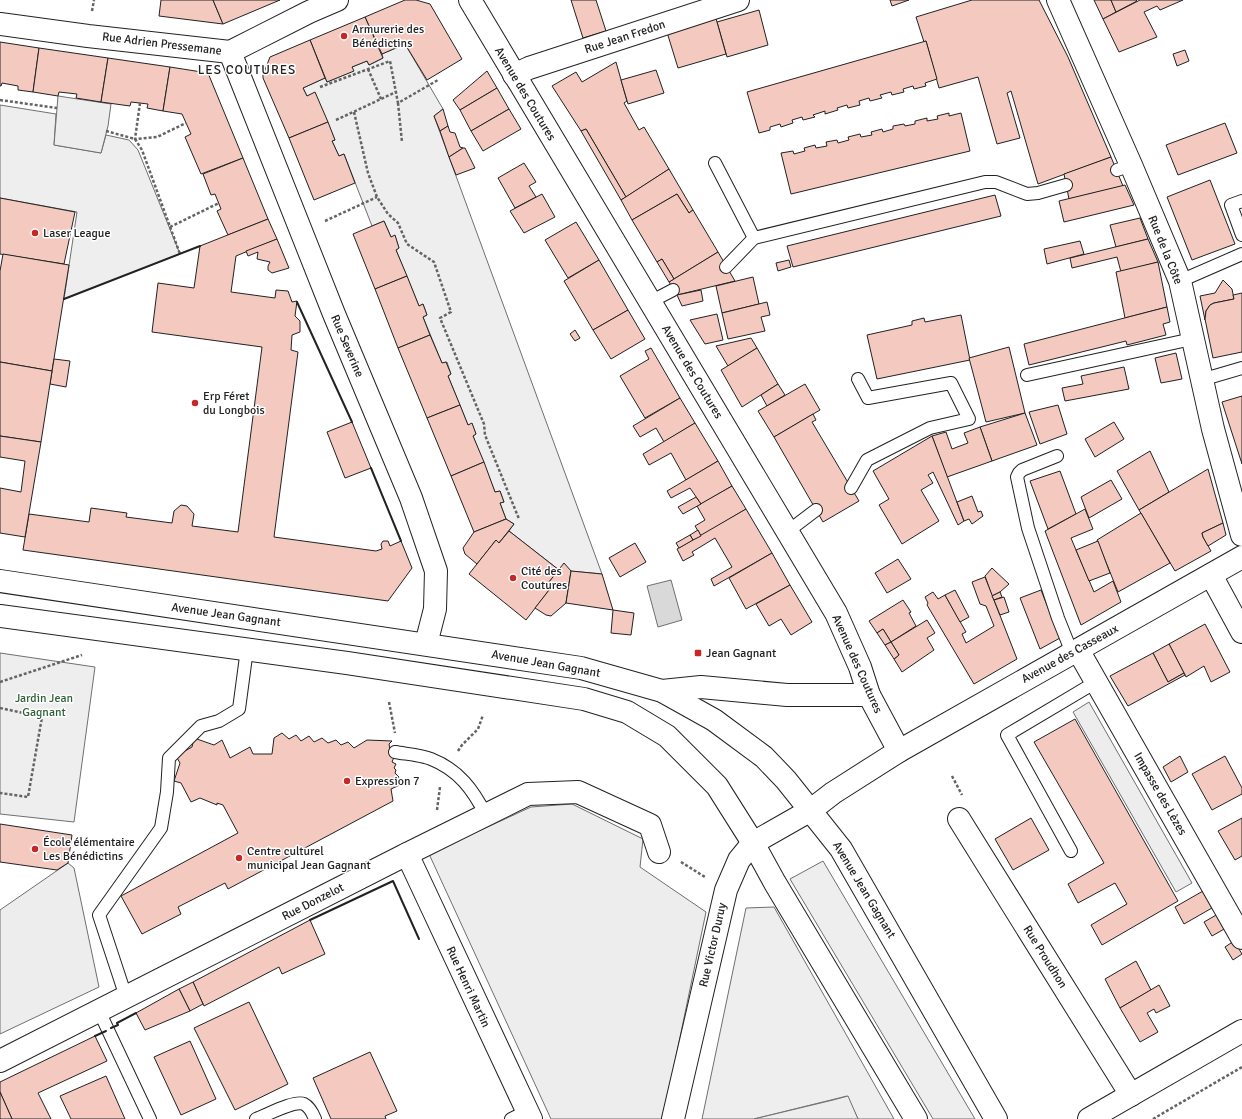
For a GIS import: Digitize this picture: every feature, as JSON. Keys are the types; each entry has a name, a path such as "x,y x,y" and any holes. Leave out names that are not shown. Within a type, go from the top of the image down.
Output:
{"street":[{"name":"Rue Adrien Pressemane","path":"0,24 88,36 230,52 309,12 337,0"},
{"name":"Avenue des Coutures","path":"470,0 836,613 860,667 869,695 899,751"},
{"name":"Rue Jean Fredon","path":"514,75 529,68 738,0"},
{"name":"Rue de la Côte","path":"1058,0 1124,168 1180,281 1201,380 1242,535"},
{"name":"Rue Severine","path":"230,52 301,232 411,498 436,571 435,609 426,644"},
{"name":"Avenue des Casseaux","path":"811,810 833,793 899,751 1242,557"},
{"path":"1211,575 1242,632"},
{"name":"Avenue Jean Gagnant","path":"0,581 581,668 662,691 714,720 764,757 811,810 841,849 996,1119"},
{"path":"0,616 347,663 584,699 627,712 667,736 717,786 753,843 916,1119"},
{"name":"Impasse des Lèzes","path":"1075,652 1096,682 1242,938"},
{"path":"662,691 702,687 787,695 869,695"},
{"name":"Rue Donzelot","path":"0,1061 528,794 578,792 650,825 659,852"},
{"name":"Rue Victor Duruy","path":"673,1119 726,890 739,860 753,843 811,810"},
{"name":"Rue Proudhon","path":"959,819 1131,1095"},
{"name":"Rue Henri Martin","path":"407,854 523,1116"},
{"path":"1089,1119 1242,1031"}],"lane":[{"path":"716,163 754,238"},
{"path":"726,267 754,238 985,182 996,182 1027,194 1038,193 1066,185"},
{"path":"1242,201 1231,205 1242,235"},
{"path":"1180,281 1242,254"},
{"path":"650,302 673,290"},
{"path":"1028,375 1192,339"},
{"path":"1201,380 1242,368"},
{"path":"851,488 867,460 930,428 969,419 951,383 868,398 858,379"},
{"path":"1056,456 1022,470 1017,477 1028,528 1058,618 1075,652"},
{"path":"787,532 816,510"},
{"path":"126,997 99,915 161,828 169,758 200,726 219,721 239,709 247,650"},
{"path":"1071,851 1007,735 1096,682"},
{"path":"397,753 431,759 458,775 475,794 486,815"},
{"path":"99,1011 150,1119"},
{"path":"256,1119 293,1104 304,1104 311,1110 316,1119"}],"path":[{"path":"320,87 390,61 398,103 402,142"},
{"path":"368,69 381,99"},
{"path":"398,103 438,80"},
{"path":"336,120 396,92"},
{"path":"0,100 57,108"},
{"path":"140,103 135,139 142,150 180,254"},
{"path":"354,112 368,173 377,197 388,214 398,223 407,244 434,262 450,312 440,318 484,424 485,435 518,519"},
{"path":"106,131 135,139 157,137 186,123"},
{"path":"301,232 377,197"},
{"path":"170,227 218,203"},
{"path":"0,682 82,655"},
{"path":"389,702 397,753"},
{"path":"0,708 42,717 28,797 0,793"},
{"path":"659,852 683,863 726,890"},
{"path":"1153,1119 1242,1067"}],"green space":[{"path":"405,44 443,109 434,116 602,574 559,570 509,531 514,524 506,519 500,503 504,502 500,491 495,492 473,436 476,434 472,424 468,425 448,376 451,374 447,362 442,363 423,317 427,315 423,304 419,306 396,250 399,248 395,236 391,237 384,221 372,226 344,154 339,156 332,141 335,140 315,93 307,96 303,88 325,78 327,82 353,71 352,67 367,61 369,65 383,58 382,54"},
{"path":"0,105 56,114 54,145 101,153 106,135 129,140 138,150 180,254 64,299 77,212 0,198"},
{"name":"Jardin Jean Gagnant","path":"0,653 95,667 74,822 0,814"},
{"path":"823,861 975,1119 933,1119 790,879"},
{"path":"774,907 894,1119 858,1119 847,1096 754,1119 702,1119 746,908"}],"shaded area":[{"path":"58,96 111,104 108,126 101,153 54,145"},
{"path":"671,580 682,620 658,627 647,586"},
{"path":"1089,702 1192,883 1176,892 1073,712"},
{"path":"572,804 643,839 640,867 706,912 663,1119 551,1119 429,854 531,807"},
{"path":"68,863 74,868 99,987 0,1034 0,910"},
{"path":"848,1096 858,1119 754,1119 833,1100"}],"building":[{"path":"161,0 213,0 223,24 159,16"},
{"path":"213,0 280,0 223,24"},
{"path":"405,0 416,0 430,4 462,59 427,80 405,44 382,54 365,17"},
{"path":"571,0 596,0 606,31 583,38"},
{"path":"890,0 909,0 892,6"},
{"path":"972,0 1039,0 1068,57 1111,157 1038,184 1011,91 1007,93 1020,138 997,144 978,77 939,88 926,41 924,42 916,17"},
{"path":"1094,0 1111,0 1116,12 1103,19"},
{"path":"1111,0 1136,0 1137,1 1116,12"},
{"path":"1140,0 1183,0 1160,10 1157,6 1144,12 1157,37 1119,52 1103,19"},
{"path":"759,10 768,45 727,57 717,22"},
{"path":"715,15 726,54 678,68 666,29"},
{"path":"365,17 383,58 369,65 367,61 352,67 354,71 327,82 310,40"},
{"path":"310,40 325,78 303,88 307,96 315,92 328,122 289,138 263,75 270,57"},
{"path":"926,41 937,79 925,83 926,86 914,89 913,86 903,89 904,92 892,95 891,92 880,95 882,98 870,101 869,98 859,101 860,105 848,108 847,105 837,108 838,110 825,114 825,111 813,115 815,117 803,120 802,117 792,120 793,123 781,127 780,124 770,127 770,130 759,133 747,92"},
{"path":"0,42 39,48 33,92 18,90 18,86 2,83 0,86"},
{"path":"39,48 108,58 101,102 76,98 77,94 59,92 58,96 33,92"},
{"path":"1185,50 1189,61 1177,66 1173,54"},
{"path":"108,58 170,67 163,111 147,108 148,104 131,102 130,106 101,102"},
{"path":"616,62 627,101 624,103 639,130 644,127 669,169 626,197 586,129 581,131 552,86 576,72 582,82"},
{"path":"170,67 208,73 243,158 201,174 185,137 191,134 182,114 163,111"},
{"path":"656,70 664,93 628,104 621,80"},
{"path":"487,71 497,88 460,110 453,100"},
{"path":"497,88 509,109 471,131 460,110"},
{"path":"443,109 448,126 440,131 434,116"},
{"path":"509,109 521,129 483,151 471,131"},
{"path":"949,113 949,116 961,113 970,151 791,194 781,153 793,151 794,154 805,151 804,148 815,145 816,148 827,146 826,142 837,140 838,143 849,140 848,137 860,134 861,137 872,135 871,132 882,129 883,132 893,129 893,126 915,124 915,121 927,118 927,121 938,119 937,116"},
{"path":"328,122 335,140 332,141 339,156 344,154 355,183 314,200 289,138"},
{"path":"1225,123 1237,153 1178,175 1166,145"},
{"path":"448,126 450,132 455,133 460,147 463,148 449,157 440,131"},
{"path":"586,129 626,197 621,200 581,131"},
{"path":"465,148 475,168 456,175 449,157"},
{"path":"1111,157 1123,186 1069,199 1064,174"},
{"path":"243,158 268,219 228,235 217,211 221,209 215,194 211,195 203,174"},
{"path":"524,163 536,182 529,186 536,197 515,208 498,178"},
{"path":"669,169 693,210 689,213 677,194 632,220 621,200"},
{"path":"1210,180 1235,244 1192,260 1167,197"},
{"path":"1125,185 1134,205 1064,222 1059,201"},
{"path":"542,194 555,217 524,233 510,211"},
{"path":"677,194 689,213 693,210 718,252 674,279 662,259 657,262 632,220"},
{"path":"995,195 1001,216 793,267 787,246"},
{"name":"Laser League","path":"0,198 75,212 64,264 0,254"},
{"path":"1140,218 1148,239 1116,247 1110,225"},
{"path":"268,219 277,239 236,256 231,292 275,298 276,290 288,291 292,302 297,301 295,316 300,321 300,332 292,335 291,350 298,352 274,537 376,551 382,549 381,544 383,541 388,541 390,546 401,541 412,568 388,601 23,550 29,514 89,522 91,508 127,513 126,517 172,523 174,511 181,505 187,506 194,514 192,526 238,532 262,347 152,332 158,283 194,288 200,246"},
{"path":"384,221 391,237 395,235 399,248 396,250 407,276 375,289 353,234"},
{"path":"576,222 599,260 568,278 545,240"},
{"path":"277,239 289,268 272,273 268,270 270,262 257,259 258,252 248,256 246,251"},
{"path":"1148,239 1158,262 1121,272 1117,257 1072,268 1070,258"},
{"path":"1080,241 1084,254 1047,264 1044,249"},
{"path":"718,252 735,281 677,295 669,282"},
{"path":"3,254 69,265 52,371 0,362 0,271"},
{"path":"662,259 674,279 669,282 657,262"},
{"path":"599,260 628,310 593,330 564,281"},
{"path":"789,260 791,267 778,271 776,263"},
{"path":"1158,262 1167,307 1125,318 1116,272"},
{"path":"407,276 419,306 423,304 427,315 423,317 430,335 398,348 375,289"},
{"path":"753,277 759,304 722,313 716,286"},
{"path":"1223,280 1232,289 1234,299 1210,305 1206,311 1205,320 1200,296 1215,293"},
{"path":"701,290 703,301 682,306 677,295"},
{"path":"1242,293 1242,352 1213,358 1205,319 1206,311 1210,305 1214,303 1234,299 1233,295"},
{"path":"767,302 770,315 761,317 765,331 728,339 722,313"},
{"path":"1167,307 1170,322 1163,324 1166,335 1127,345 1126,341 1029,365 1024,344"},
{"path":"628,310 645,339 611,359 593,330"},
{"path":"717,314 723,340 705,344 690,320"},
{"path":"961,315 970,360 877,379 867,335 912,325 912,321 924,318 925,322"},
{"path":"575,330 580,338 575,341 570,334"},
{"path":"430,335 442,363 446,362 451,374 448,376 460,405 427,418 398,348"},
{"path":"751,338 757,348 728,366 716,346"},
{"path":"1009,347 1025,413 986,422 969,358"},
{"path":"651,348 680,398 645,418 620,376 649,359 645,351"},
{"path":"757,348 778,384 742,407 721,370"},
{"path":"1176,353 1182,379 1161,383 1155,358"},
{"path":"54,359 70,361 66,387 50,384"},
{"path":"0,362 52,371 41,442 0,436"},
{"path":"1124,367 1129,389 1065,401 1062,388 1083,384 1081,376"},
{"path":"778,384 785,395 767,406 761,395"},
{"path":"805,384 820,410 774,437 758,411"},
{"path":"1242,396 1242,464 1222,402"},
{"path":"680,398 695,423 664,442 656,428 640,437 633,426"},
{"path":"460,405 468,425 472,423 476,434 473,436 484,462 451,476 427,418"},
{"path":"1058,405 1067,434 1040,444 1029,412"},
{"path":"1025,413 1037,445 992,461 980,427"},
{"path":"813,414 816,420 812,422 859,501 823,522 774,437"},
{"path":"352,422 371,468 345,478 327,432"},
{"path":"1114,422 1124,439 1095,457 1085,439"},
{"path":"695,423 718,461 686,480 671,453 649,465 643,454"},
{"path":"980,427 992,461 947,477 932,436 946,432 952,449 968,443 964,433"},
{"path":"0,436 41,442 25,537 0,533 0,488 21,492 25,461 0,457"},
{"path":"932,436 964,521 958,525 933,472 928,475 933,483 921,490 939,521 902,544 879,505 889,499 873,471"},
{"path":"1150,451 1169,492 1139,510 1117,471"},
{"path":"718,461 732,486 701,504 690,488 671,498 667,491"},
{"path":"484,462 495,492 500,491 504,502 500,503 506,519 474,532 451,476"},
{"path":"1208,469 1223,523 1202,533 1211,551 1175,571 1139,510"},
{"path":"1060,471 1076,514 1048,529 1030,481"},
{"path":"1111,480 1122,499 1089,518 1081,497"},
{"path":"732,486 746,509 701,536 695,526 705,520 697,506"},
{"path":"972,496 978,512 981,511 983,516 972,524 969,519 964,521 957,502"},
{"path":"696,497 701,504 683,514 678,507"},
{"path":"746,509 772,553 714,586 711,579 732,567 715,538 692,552 694,555 683,561 677,549"},
{"path":"1085,509 1093,529 1071,538 1094,592 1113,581 1121,602 1081,625 1045,531"},
{"path":"1141,513 1170,563 1118,592 1097,540"},
{"path":"506,519 514,524 499,543 496,540 477,564 465,554 463,548 474,532"},
{"path":"1223,523 1226,535 1208,546 1202,533"},
{"path":"698,530 701,536 693,540 690,535"},
{"name":"Cité des Coutures","path":"509,531 559,570 549,582 553,585 526,620 469,574 496,540 499,543"},
{"path":"690,535 693,540 679,548 676,543"},
{"path":"1098,541 1110,573 1089,581 1076,550"},
{"path":"635,543 646,562 620,577 609,558"},
{"path":"772,553 790,585 746,609 729,578"},
{"path":"898,559 911,579 887,593 875,573"},
{"path":"564,563 571,571 566,603 551,616 546,615 535,608 553,585 549,582"},
{"path":"992,568 1009,584 1000,592 992,596 985,576"},
{"path":"571,571 602,574 613,610 566,603"},
{"path":"985,577 1017,659 974,684 927,605 928,603 925,597 933,592 938,599 945,595 966,632 962,634 966,643 994,626 986,606 980,604 972,582"},
{"path":"790,585 812,622 791,635 781,619 769,626 756,604"},
{"path":"955,590 969,617 960,622 945,595"},
{"path":"1041,590 1060,638 1040,649 1020,598"},
{"path":"1000,592 1002,597 994,600 992,596"},
{"path":"1004,597 1009,612 1000,615 994,600"},
{"path":"903,600 911,612 909,613 916,626 891,642 883,629 877,633 869,621"},
{"path":"613,610 634,613 631,635 611,633"},
{"path":"927,620 935,633 927,638 934,650 902,672 894,659 899,655 891,642"},
{"path":"1205,624 1230,672 1211,682 1204,666 1186,677 1169,644"},
{"path":"883,629 891,642 885,645 877,633"},
{"path":"891,642 899,655 894,659 885,645"},
{"path":"1169,644 1184,673 1168,682 1153,653"},
{"path":"1153,653 1168,682 1184,673 1185,675 1128,706 1110,676"},
{"path":"1075,719 1178,901 1102,945 1091,925 1127,904 1115,883 1078,903 1068,884 1104,863 1034,742"},
{"name":"Centre culturel municipal Jean Gagnant","path":"282,733 289,739 296,735 301,741 309,736 314,742 322,738 328,743 336,740 341,745 348,742 354,748 367,740 392,741 389,744 391,755 394,757 392,762 396,764 394,768 396,770 395,773 399,777 397,780 400,785 391,789 393,801 228,889 225,883 178,907 181,914 142,934 121,896 238,833 223,805 217,803 217,805 200,798 191,802 181,783 174,781 180,763 176,756 192,747 194,738 214,745 222,740 230,758 250,747 253,754 272,754 274,738"},
{"path":"1180,756 1188,772 1171,782 1163,767"},
{"path":"1225,756 1242,788 1242,794 1212,810 1192,774"},
{"path":"1031,818 1049,850 1013,870 995,839"},
{"path":"1242,818 1242,856 1235,860 1218,831"},
{"path":"0,824 72,835 68,863 57,870 0,862"},
{"path":"1203,891 1212,908 1184,924 1175,907"},
{"path":"1218,914 1226,928 1212,936 1204,922"},
{"path":"310,920 325,954 282,974 279,967 204,1006 193,982"},
{"path":"1234,941 1242,954 1233,960 1225,947"},
{"path":"1136,961 1151,990 1120,1008 1105,979"},
{"path":"193,982 203,1004 190,1011 179,989"},
{"path":"1159,985 1170,1006 1156,1013 1154,1009 1147,1013 1158,1032 1140,1042 1120,1008"},
{"path":"179,989 190,1011 145,1030 136,1013"},
{"path":"249,1002 288,1084 235,1110 194,1028"},
{"path":"95,1036 107,1061 38,1093 51,1119 12,1119 0,1092 0,1082"},
{"path":"190,1041 216,1099 181,1115 154,1057"},
{"path":"370,1052 397,1111 385,1116 386,1119 331,1119 313,1078"},
{"path":"106,1076 125,1119 71,1119 60,1096"},
{"path":"0,1092 12,1119 0,1119"}],"wall":[{"path":"64,299 200,246"},
{"path":"297,302 352,422"},
{"path":"371,468 401,541"},
{"path":"310,920 393,881 419,939"},
{"path":"111,1028 118,1025 117,1023 136,1013"},
{"path":"95,1036 106,1031"}],"place":[{"name":"Armurerie des Bénédictins","path":"344,36"},
{"name":"Laser League","path":"35,233"},
{"name":"Erp Féret du Longbois","path":"195,403"},
{"name":"Cité des Coutures","path":"513,578"},
{"name":"Jean Gagnant","path":"698,653"},
{"name":"Expression 7","path":"347,781"},
{"name":"École élémentaire Les Bénédictins","path":"35,849"},
{"name":"Centre culturel municipal Jean Gagnant","path":"239,858"}],"district":[{"name":"LES COUTURES","path":"247,70"}]}
